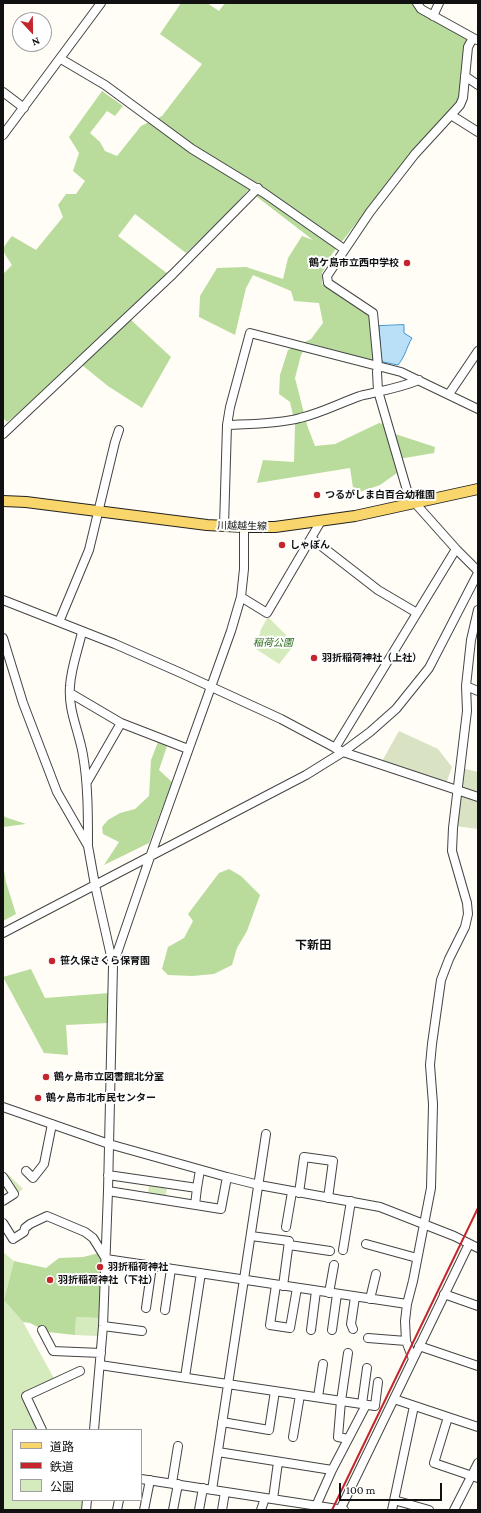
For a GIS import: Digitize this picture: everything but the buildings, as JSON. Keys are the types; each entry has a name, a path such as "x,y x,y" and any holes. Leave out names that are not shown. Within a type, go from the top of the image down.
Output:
{"main road":[{"name":"川越越生線","path":"3,501 26,502 207,525 244,527 321,522 413,504 478,489"}],"street":[{"path":"3,135 61,59 101,3"},
{"path":"3,932 306,775 343,752 370,732 396,709 429,668 478,572 413,504 378,391 378,366 373,313 328,283 327,276 370,212 415,154 460,105 463,98 468,47 476,39 422,10 417,3"},
{"path":"433,16 439,3"},
{"path":"61,59 105,85 192,149 258,188 344,249"},
{"path":"465,76 478,86"},
{"path":"3,92 24,108"},
{"path":"451,115 478,132"},
{"path":"3,434 173,274 258,188"},
{"path":"224,526 227,425 230,407 250,333 401,372 478,409"},
{"path":"449,394 478,351"},
{"path":"227,425 266,423 299,419 352,399 378,391 406,385 419,380"},
{"path":"59,622 89,550 119,430"},
{"path":"241,597 267,613 321,522"},
{"path":"113,965 241,597 244,569 244,527"},
{"path":"311,538 378,590 417,613"},
{"path":"335,748 456,549"},
{"path":"3,600 115,644 280,719 343,752 478,797"},
{"path":"413,1359 406,1341 405,1321 432,1177 433,1104 430,1065 441,980 449,959 465,927 468,914 467,904 452,851 453,828 467,711 466,686 471,640 478,610"},
{"path":"82,632 71,674 70,693 72,714 83,754 87,782 88,846 113,965 106,1259 103,1326 94,1429"},
{"path":"3,638 23,703 57,792 88,846"},
{"path":"466,686 478,691"},
{"path":"70,693 121,723 188,749"},
{"path":"87,782 121,723"},
{"path":"3,1107 109,1144 200,1170 259,1185 380,1207 454,1236 478,1248"},
{"path":"26,1171 33,1178 44,1164 52,1124"},
{"path":"212,1490 266,1134"},
{"path":"286,1228 304,1157 333,1161 328,1198"},
{"path":"195,1205 200,1170"},
{"path":"108,1174 197,1188"},
{"path":"3,1177 14,1194 3,1201"},
{"path":"108,1191 221,1209 227,1177"},
{"path":"344,1250 351,1201"},
{"path":"3,1223 13,1239 24,1232 30,1224 47,1216 85,1232 92,1238 106,1259 407,1304"},
{"path":"251,1236 290,1241 270,1325 290,1328 297,1288"},
{"path":"366,1244 417,1258"},
{"path":"142,1479 269,1498 304,1507 316,1506 341,1510 469,1244"},
{"path":"289,1245 330,1251"},
{"path":"329,1293 334,1265"},
{"path":"146,1308 152,1266"},
{"path":"165,1310 171,1269"},
{"path":"185,1377 201,1273"},
{"path":"370,1299 376,1274"},
{"path":"311,1330 316,1291"},
{"path":"332,1330 337,1294"},
{"path":"444,1294 478,1306"},
{"path":"353,1329 351,1324 355,1297"},
{"path":"103,1326 142,1331"},
{"path":"42,1330 53,1351 101,1352"},
{"path":"368,1338 406,1341"},
{"path":"419,1346 478,1366"},
{"path":"348,1353 341,1401 338,1437 348,1438"},
{"path":"318,1397 323,1364"},
{"path":"100,1365 375,1406 378,1382"},
{"path":"316,1506 364,1404 367,1368"},
{"path":"42,1429 26,1396 80,1371"},
{"path":"222,1422 269,1430 275,1391"},
{"path":"293,1437 300,1395"},
{"path":"394,1399 478,1427"},
{"path":"392,1510 414,1406"},
{"path":"448,1418 434,1463 474,1477"},
{"path":"173,1510 178,1446"},
{"path":"218,1452 332,1470"},
{"path":"261,1510 269,1498 278,1462"},
{"path":"454,1510 474,1477 478,1463"},
{"path":"144,1510 150,1480"},
{"path":"199,1510 203,1488"},
{"path":"222,1510 225,1492"},
{"path":"394,1500 429,1510"}],"green space":[{"path":"181,3 207,3 219,11 225,3 412,3 420,13 468,39 459,98 456,105 400,168 332,254 322,273 322,284 373,313 375,361 308,343 301,355 295,378 307,425 315,446 335,444 379,423 384,424 386,431 435,447 434,453 393,460 397,473 380,485 354,494 350,468 257,483 263,460 294,462 295,424 290,402 279,394 280,375 288,350 311,339 323,323 319,303 294,301 291,291 253,275 246,288 235,335 199,317 200,296 217,268 246,267 283,279 288,258 302,236 313,240 248,190 227,214 186,253 135,214 118,236 168,274 130,319 171,357 142,408 108,386 77,361 29,406 7,422 3,418 3,274 12,265 4,253 4,248 12,236 36,250 63,217 58,205 66,194 76,194 85,181 73,171 79,153 69,137 102,91 123,106 115,116 107,111 90,133 100,142 105,151 117,156 141,126 162,116 202,64 160,34"},
{"name":"稲荷公園","path":"268,617 295,644 279,664 256,649 261,629"},
{"path":"399,731 438,749 452,767 446,784 381,763"},
{"path":"158,742 167,746 159,770 172,782 149,843 104,865 119,842 103,834 102,827 108,820 120,813 135,809 149,796 151,760"},
{"path":"462,768 478,772 478,829 455,826"},
{"path":"3,815 5,817 26,824 3,827"},
{"path":"3,865 6,882 16,914 3,921"},
{"path":"229,869 241,876 260,895 247,931 237,948 232,965 214,974 192,976 168,975 162,969 168,947 184,938 193,921 188,914 219,873"},
{"path":"31,969 45,998 109,993 108,1023 66,1025 68,1055 44,1053 3,977"},
{"path":"9,1175 23,1189 18,1193 7,1176"},
{"path":"149,1183 167,1186 166,1196 148,1194"},
{"path":"3,1252 14,1261 4,1300 23,1322 56,1382 26,1396 42,1429 12,1429 12,1501 82,1501 81,1510 3,1510"},
{"path":"99,1253 102,1259 99,1318 76,1317 75,1335 48,1332 30,1323 23,1322 4,1300 14,1261 46,1268 59,1258 83,1257"},
{"path":"76,1317 99,1318 98,1336 75,1335"}],"water":[{"path":"404,325 404,333 412,338 403,358 398,365 383,362 381,359 379,326"}],"railway":[{"path":"332,1510 478,1208"}],"place":[{"name":"鶴ケ島市立西中学校","path":"407,263"},
{"name":"つるがしま白百合幼稚園","path":"317,495"},
{"name":"しゃぼん","path":"282,545"},
{"name":"羽折稲荷神社（上社）","path":"314,658"},
{"name":"笹久保さくら保育園","path":"52,961"},
{"name":"鶴ヶ島市立図書館北分室","path":"46,1077"},
{"name":"鶴ヶ島市北市民センター","path":"38,1098"},
{"name":"羽折稲荷神社","path":"100,1267"},
{"name":"羽折稲荷神社（下社）","path":"50,1280"}],"district":[{"name":"下新田","path":"313,945"}]}
